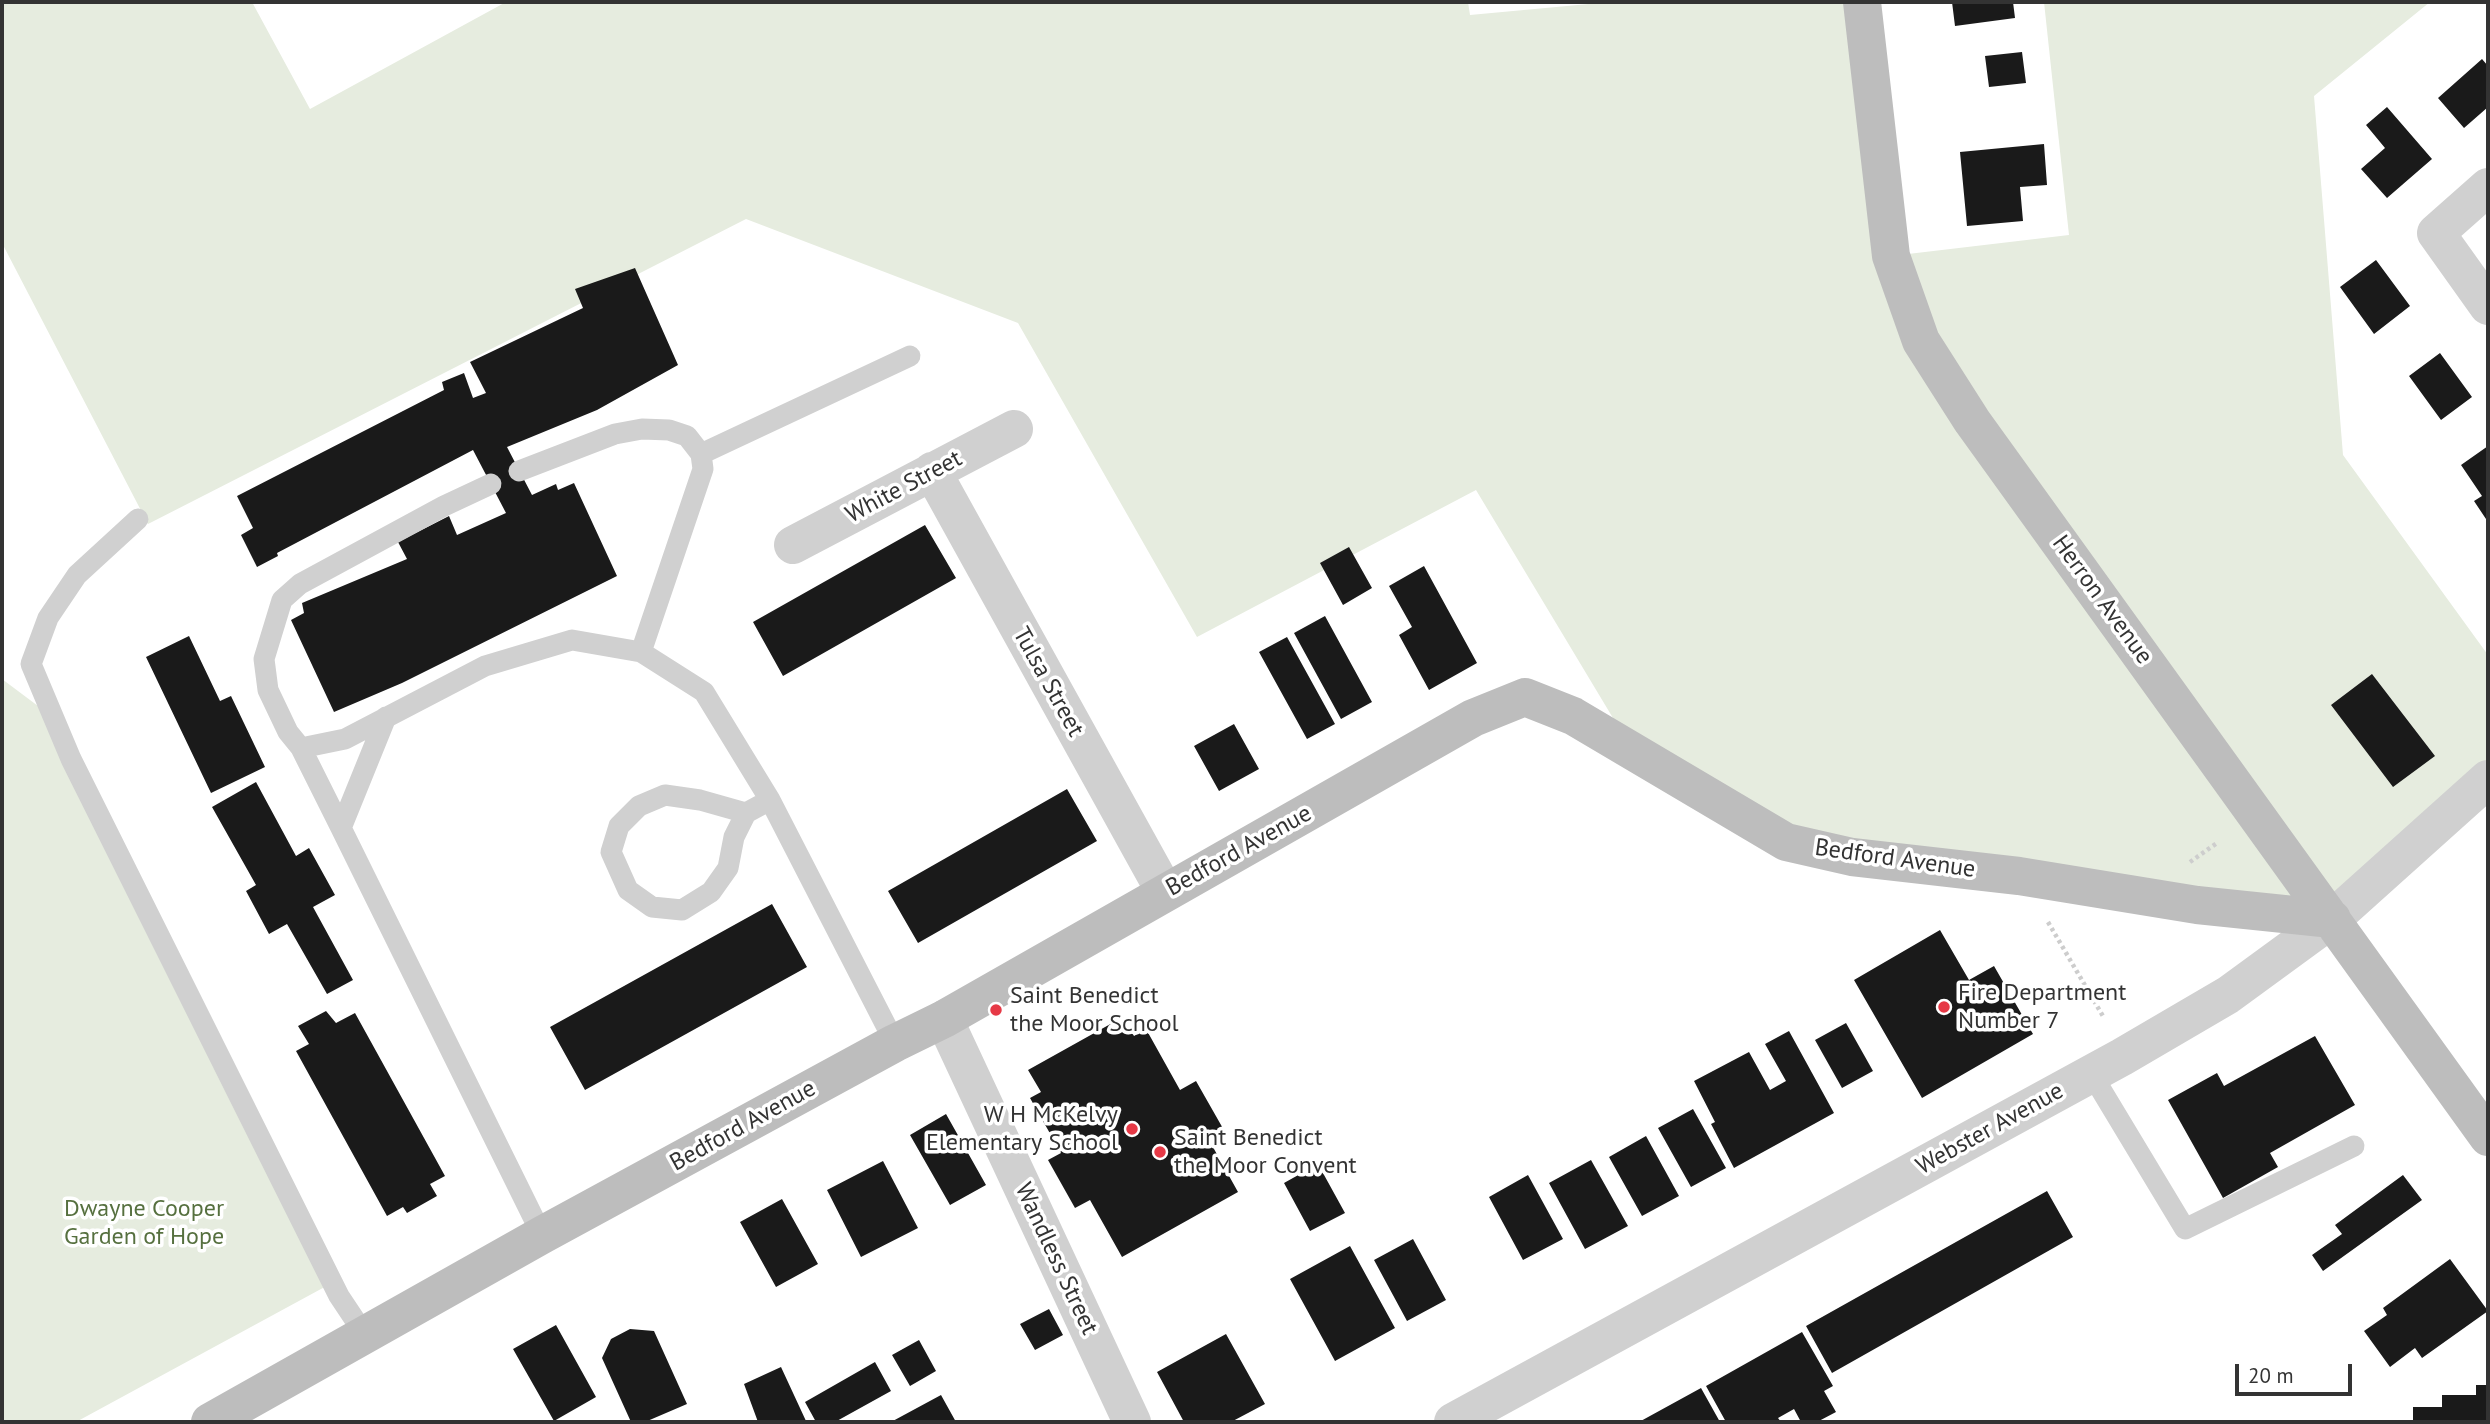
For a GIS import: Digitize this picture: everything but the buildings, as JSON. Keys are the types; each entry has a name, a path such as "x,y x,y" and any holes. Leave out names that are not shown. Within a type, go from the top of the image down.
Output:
{"street":[{"name":"Herron Avenue","path":"1862,2 1891,256 1921,341 1980,432 2488,1137"},
{"path":"2488,187 2435,233 2488,306"},
{"name":"White Street","path":"793,545 1014,429"},
{"name":"Tulsa Street","path":"932,471 1165,892"},
{"name":"Bedford Avenue","path":"211,1422 542,1235 944,1019 1473,719 1525,697 1573,716 1786,842 1852,857 2019,876 2197,905 2332,919"},
{"name":"Webster Avenue","path":"1453,1422 2091,1073 2228,995 2332,919 2488,779"},
{"name":"Wandless Street","path":"944,1019 1132,1422"}],"lane":[{"path":"701,454 910,356"},
{"path":"519,471 615,434 642,429 669,430 687,436 701,454 703,469 641,652"},
{"path":"491,484 444,506 300,584 282,600 264,659 268,690 288,732 301,748 542,1235"},
{"path":"138,519 77,575 48,618 31,664 78,772 338,1296 365,1335"},
{"path":"301,748 345,739 485,666 572,640 641,652 705,692 769,800 895,1043"},
{"path":"341,828 386,717"},
{"path":"746,813 665,794 639,806 619,826 611,852 628,890 652,907 682,910 711,892 728,868 734,837 746,813 769,800"},
{"path":"2091,1073 2185,1229 2354,1146"}],"path":[{"path":"2190,862 2217,843"},
{"path":"2047,920 2104,1017"}],"green space":[{"path":"2,2 252,2 310,109 506,2 1468,2 1470,15 1610,2 1862,2 1891,256 2069,235 2044,2 2430,2 2314,96 2343,455 2488,655 2488,779 2332,919 1852,857 1634,753 1476,490 1197,637 1018,323 746,219 148,524 2,243"},
{"name":"Dwayne Cooper Garden of Hope","path":"2,679 54,718 332,1283 76,1422 2,1422"}],"place":[{"name":"Fire Department Number 7","path":"1944,1007"},
{"name":"Saint Benedict the Moor School","path":"996,1010"},
{"name":"W H McKelvy Elementary School","path":"1132,1129"},
{"name":"Saint Benedict the Moor Convent","path":"1160,1152"}]}
